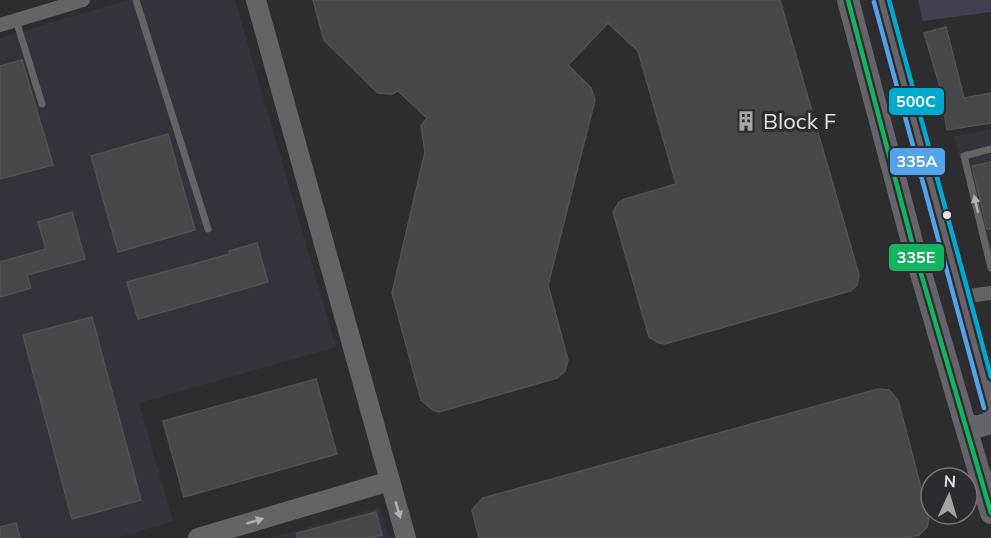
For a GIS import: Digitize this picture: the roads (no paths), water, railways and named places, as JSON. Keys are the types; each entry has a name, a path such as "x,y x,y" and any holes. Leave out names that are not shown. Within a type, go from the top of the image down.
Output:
{"main road":[{"path":"848,0 913,246 991,513"},
{"path":"881,0 991,406"},
{"path":"965,423 982,427 991,423"}],"street":[{"path":"0,25 83,0"},
{"path":"256,0 406,538"},
{"path":"961,297 991,293"},
{"path":"198,538 390,481"}],"lane":[{"path":"136,0 208,229"},
{"path":"16,20 42,104"},
{"path":"991,149 964,156 991,268"}],"place":[{"name":"Block F","path":"746,121"}]}
